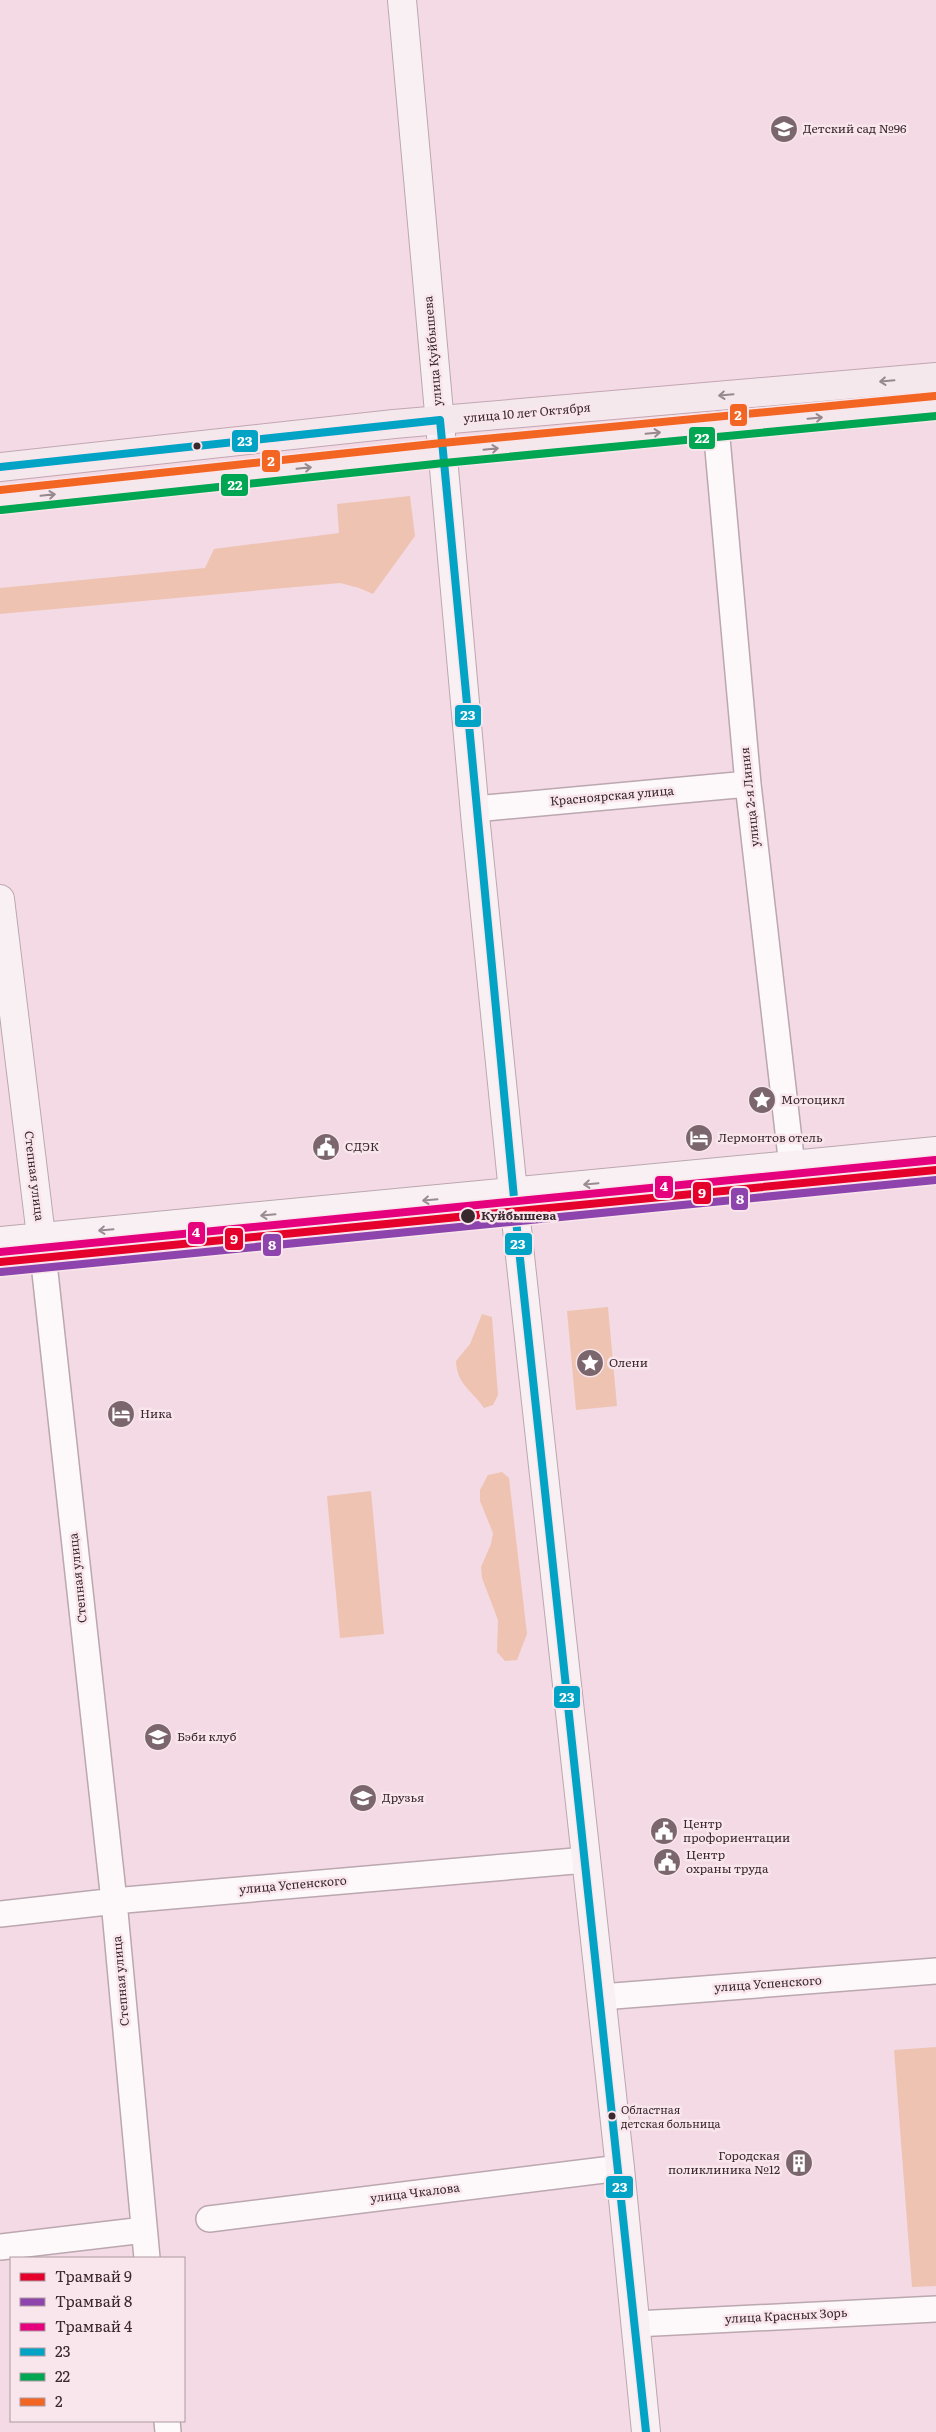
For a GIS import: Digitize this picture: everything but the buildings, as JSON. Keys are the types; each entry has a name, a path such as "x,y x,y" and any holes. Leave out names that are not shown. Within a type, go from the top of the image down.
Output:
{"main road":[{"name":"улица Куйбышева","path":"402,0 475,809 513,1192 620,2168 646,2432"},
{"name":"улица 10 лет Октября","path":"0,467 440,420 936,377"},
{"path":"0,500 443,453 936,406"},
{"name":"Степная улица","path":"0,899 41,1236"},
{"path":"0,1241 936,1151"}],"street":[{"name":"улица 2-я Линия","path":"716,427 748,784 792,1166"},
{"name":"Красноярская улица","path":"475,809 748,784"},
{"name":"Степная улица","path":"41,1236 114,1901 147,2257"},
{"name":"улица Успенского","path":"0,1914 114,1901 586,1860"},
{"name":"улица Успенского","path":"601,1997 936,1971"},
{"name":"улица Чкалова","path":"209,2219 620,2168"},
{"path":"0,2247 144,2230"},
{"name":"улица Красных Зорь","path":"635,2324 936,2309"}],"shaded area":[{"path":"410,496 415,536 373,594 340,583 0,614 0,588 205,568 214,549 339,533 337,504"},
{"path":"608,1307 617,1406 576,1410 567,1311"},
{"path":"482,1314 492,1317 498,1395 493,1405 484,1408 462,1382 456,1361 470,1344"},
{"path":"502,1472 509,1478 527,1634 517,1660 505,1661 497,1652 498,1620 482,1578 481,1567 491,1544 493,1533 480,1501 480,1490 488,1475"},
{"path":"371,1491 384,1634 340,1638 327,1496"},
{"path":"936,2047 936,2286 912,2287 894,2050"}],"tram line":[{"name":"4","path":"0,1252 935,1160"},
{"name":"9","path":"0,1262 936,1170"},
{"name":"8","path":"1,1272 936,1180"}],"transit line":[{"name":"2","path":"0,490 442,443 935,396"},
{"name":"22","path":"1,510 444,463 936,416"},
{"name":"23","path":"0,467 440,420 518,1240 646,2432"}],"place":[{"name":"Детский сад №96","path":"784,129"},
{"name":"Мотоцикл","path":"762,1100"},
{"name":"Лермонтов отель","path":"699,1138"},
{"name":"СДЭК","path":"326,1147"},
{"name":"Куйбышева","path":"468,1216"},
{"name":"Олени","path":"590,1363"},
{"name":"Ника","path":"121,1414"},
{"name":"Бэби клуб","path":"158,1737"},
{"name":"Друзья","path":"363,1798"},
{"name":"Центр профориентации","path":"664,1831"},
{"name":"Центр охраны труда","path":"667,1862"},
{"name":"Областная детская больница","path":"612,2116"},
{"name":"Городская поликлиника №12","path":"799,2163"}]}
